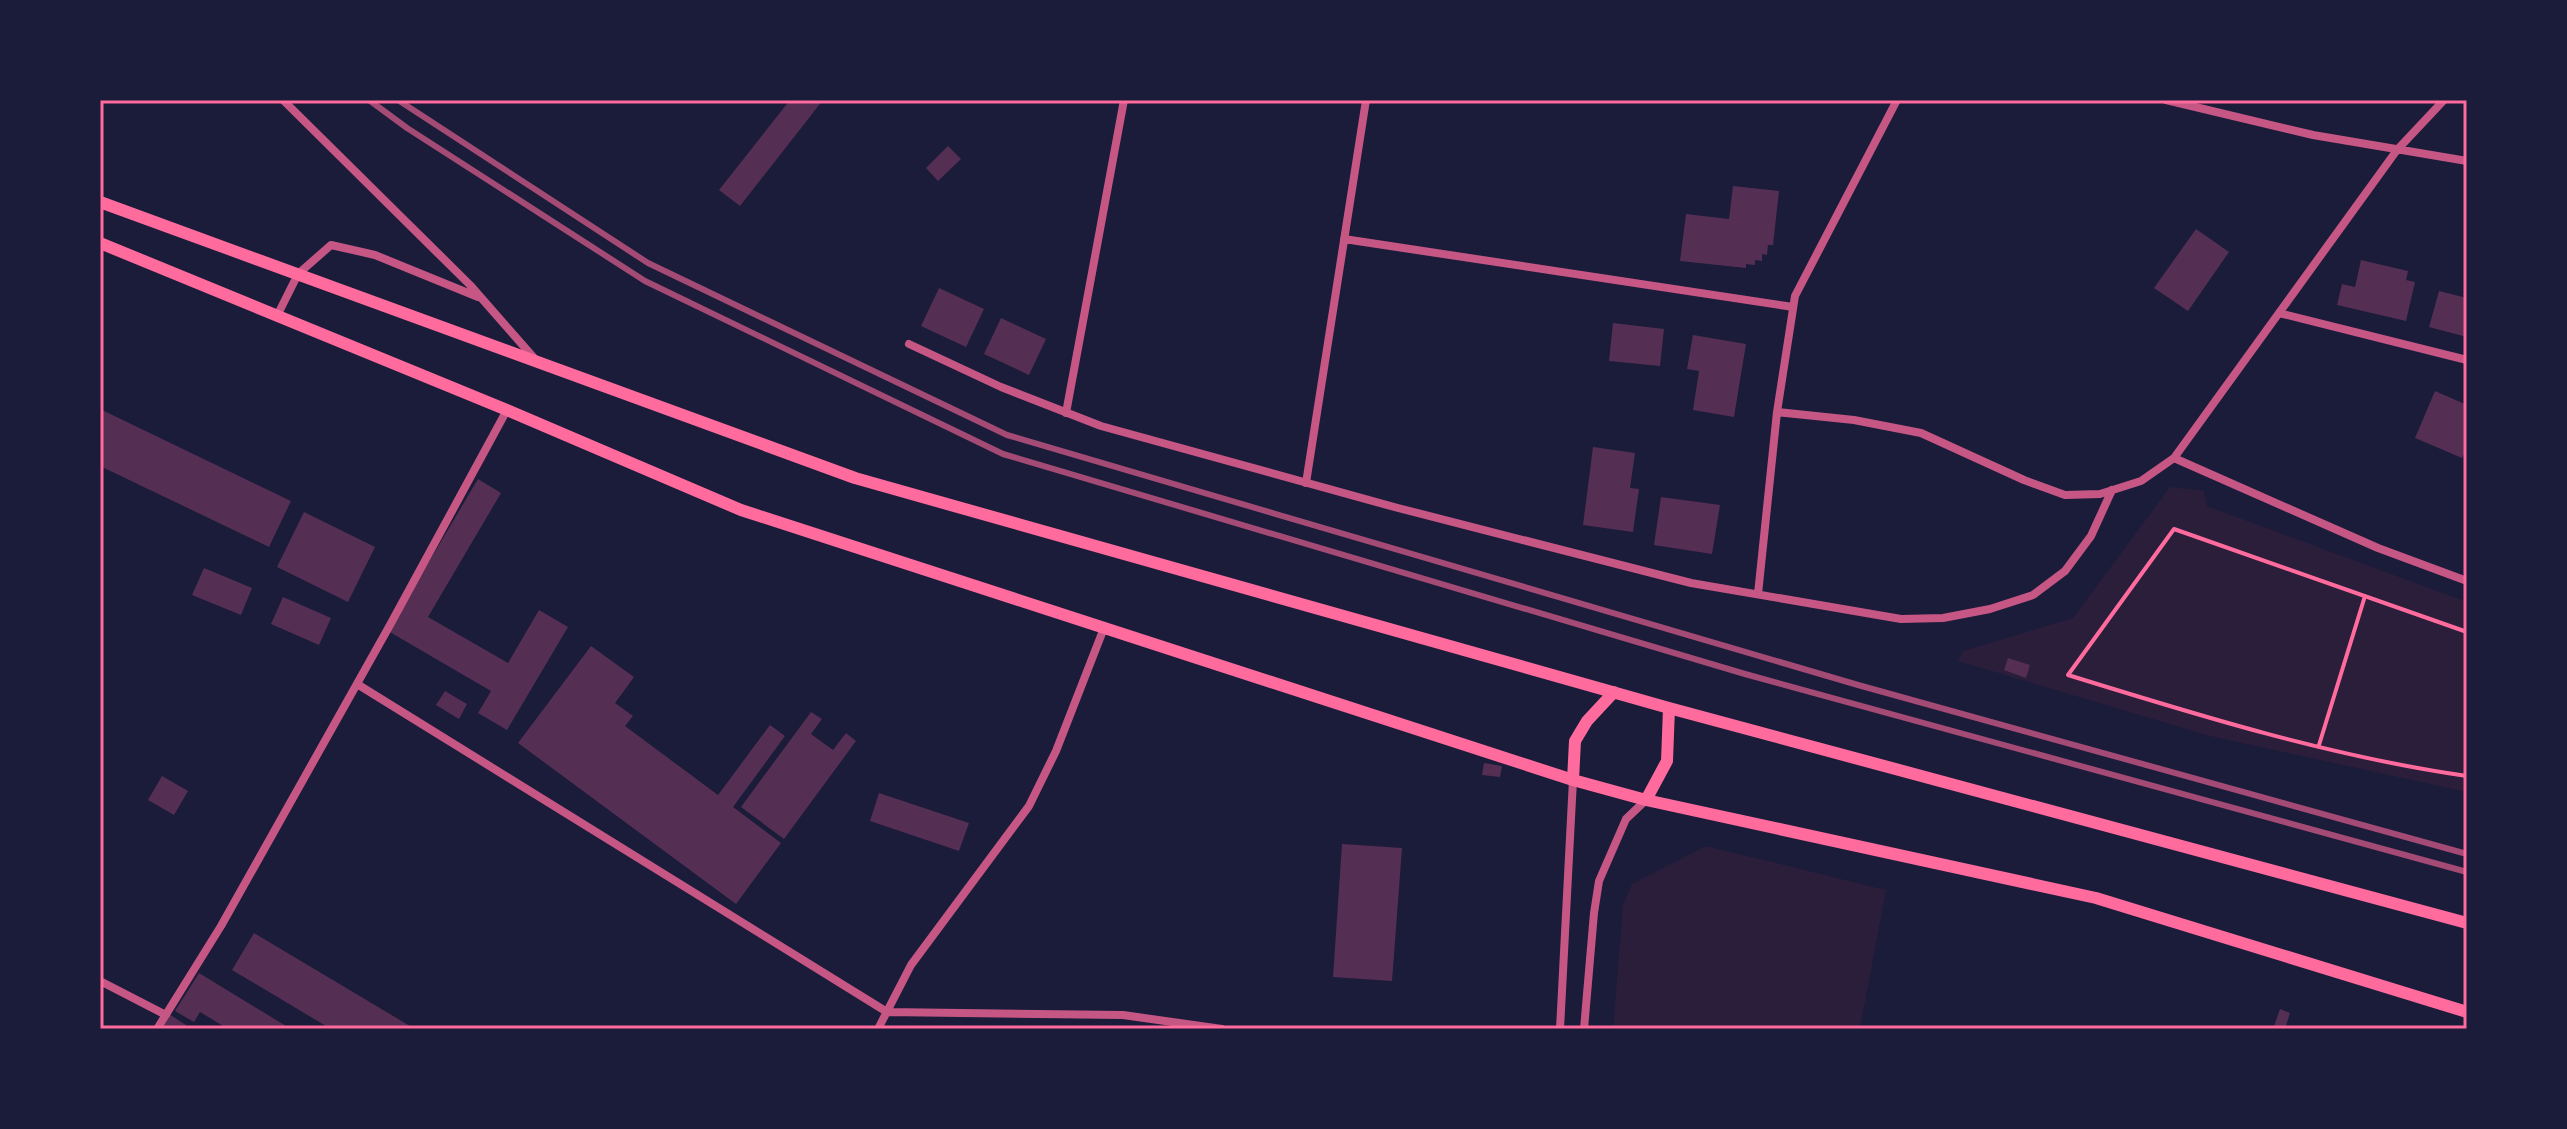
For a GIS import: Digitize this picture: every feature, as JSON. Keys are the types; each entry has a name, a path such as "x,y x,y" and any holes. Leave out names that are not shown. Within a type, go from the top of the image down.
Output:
{"main road":[{"path":"100,202 855,478 1669,708 2467,923"},
{"path":"100,243 741,510 1104,628 1573,780 1646,800 2096,898 2467,1012"},
{"path":"1573,780 1575,741 1587,721 1614,692"},
{"path":"1646,800 1667,761 1669,708"}],"street":[{"path":"283,100 482,299 537,362"},
{"path":"1066,413 1124,100"},
{"path":"1306,483 1366,100"},
{"path":"1758,594 1777,412 1795,296 1897,100"},
{"path":"2166,100 2313,135 2467,161"},
{"path":"1777,412 1854,420 1921,433 2024,480 2065,495 2100,494 2141,481 2174,458 2397,150 2444,100"},
{"path":"1344,239 1793,307"},
{"path":"277,316 298,274 331,245 375,255 482,299"},
{"path":"2279,313 2467,360"},
{"path":"909,344 1001,387 1101,426 1306,483 1691,583 1901,619 1943,618 1990,609 2033,595 2065,571 2091,536 2112,490"},
{"path":"157,1029 221,926 507,410"},
{"path":"2174,458 2378,548 2467,581"},
{"path":"878,1029 911,965 1029,806 1056,751 1104,628"},
{"path":"357,684 887,1012 1123,1015 1222,1029"},
{"path":"1560,1029 1573,780"},
{"path":"1584,1029 1599,881 1626,819 1646,800"},
{"path":"100,981 166,1015"}],"path":[{"path":"2467,632 2174,529 2068,675 2205,718 2418,769 2466,776 2467,767"},
{"path":"2319,745 2365,596"}],"shaded area":[{"path":"2170,487 2204,491 2207,506 2467,602 2467,792 2210,736 1958,661 1963,651 2073,618"},
{"path":"1706,846 1886,890 1860,1029 1613,1029 1623,905 1632,884"}],"building":[{"path":"790,100 823,100 740,206 719,190"},
{"path":"948,146 961,159 938,181 926,168"},
{"path":"1733,186 1779,191 1773,245 1768,245 1767,255 1762,254 1762,261 1755,260 1755,265 1746,264 1746,268 1680,261 1686,214 1729,219"},
{"path":"2196,229 2229,252 2188,311 2154,288"},
{"path":"2361,260 2408,271 2406,280 2415,282 2406,321 2337,305 2342,284 2355,287"},
{"path":"939,288 984,309 966,347 921,326"},
{"path":"2439,291 2467,298 2467,337 2429,327"},
{"path":"1001,318 1046,339 1029,375 984,354"},
{"path":"1613,323 1664,329 1660,366 1609,361"},
{"path":"1693,335 1746,344 1734,417 1693,410 1699,371 1687,369"},
{"path":"2435,391 2467,405 2467,448 2462,458 2415,438"},
{"path":"100,409 291,501 269,547 100,466"},
{"path":"1593,447 1635,453 1630,488 1639,489 1633,532 1583,525"},
{"path":"478,479 501,493 428,617 508,663 539,610 568,627 507,730 478,713 491,691 388,631"},
{"path":"1661,497 1720,505 1712,554 1654,545"},
{"path":"304,512 375,547 348,602 277,567"},
{"path":"204,568 252,588 241,615 192,595"},
{"path":"283,597 331,618 319,645 271,624"},
{"path":"591,646 634,677 615,703 633,716 625,726 718,795 770,725 785,736 733,807 781,843 736,904 518,743"},
{"path":"2008,658 2030,665 2026,678 2004,670"},
{"path":"445,691 467,704 459,719 436,705"},
{"path":"811,712 822,719 811,734 833,750 846,733 856,741 784,839 741,807"},
{"path":"1484,763 1502,766 1500,777 1482,775"},
{"path":"162,776 188,791 174,815 148,800"},
{"path":"879,793 969,823 959,851 870,821"},
{"path":"1342,844 1402,848 1392,981 1333,977"},
{"path":"254,933 415,1029 331,1029 232,970"},
{"path":"199,973 291,1029 228,1029 200,1012 194,1022 175,1011"},
{"path":"2280,1009 2290,1013 2285,1029 2273,1029"},
{"path":"169,1014 192,1029 159,1029"}],"railway":[{"path":"369,100 407,128 645,281 1003,454 1745,674 2467,872"},
{"path":"398,100 648,263 1007,435 1858,685 2467,854"}]}
